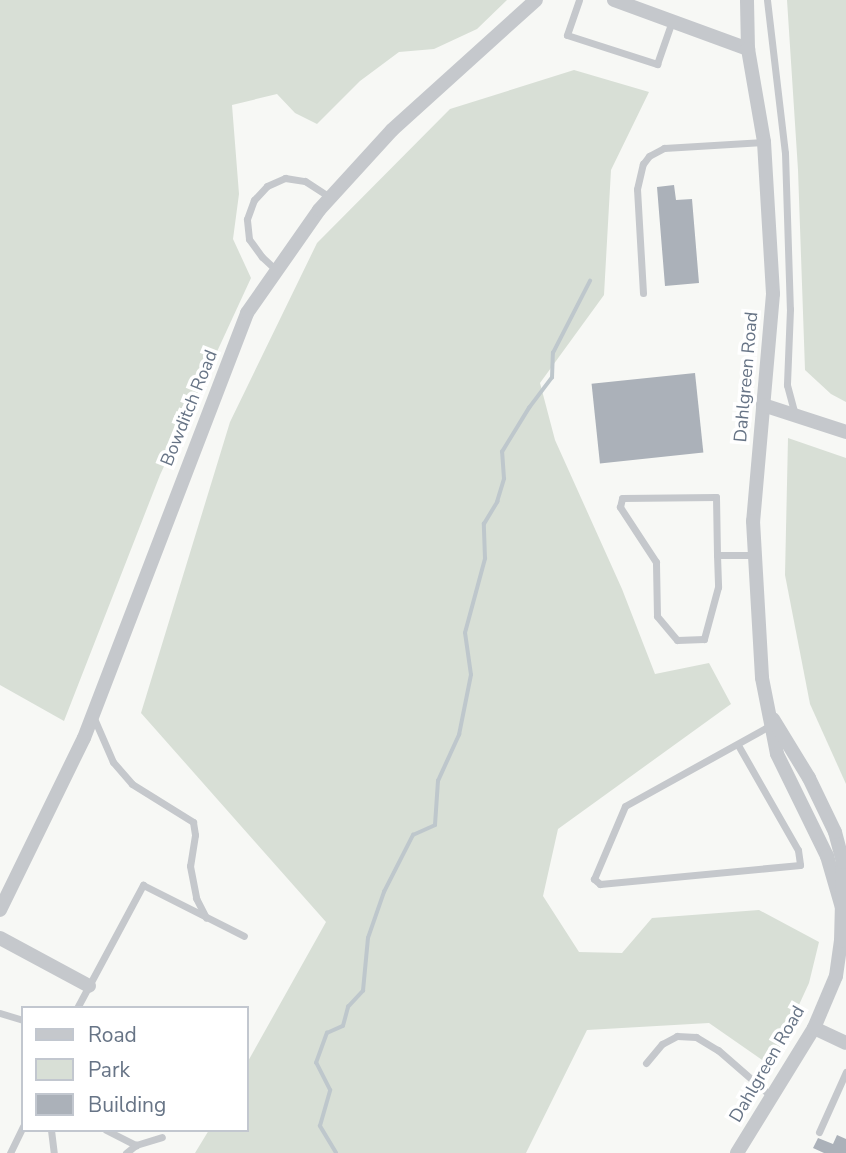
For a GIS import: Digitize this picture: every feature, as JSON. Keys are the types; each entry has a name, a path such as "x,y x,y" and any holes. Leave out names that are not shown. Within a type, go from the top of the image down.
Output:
{"street":[{"name":"Bowditch Road","path":"0,910 93,715 247,313 275,268 330,197 392,130 536,0"},
{"path":"614,0 748,49"},
{"name":"Dahlgreen Road","path":"747,0 748,49 764,142 773,294 753,521 756,618 767,709 777,754 827,856 844,911"},
{"path":"763,405 846,432"},
{"name":"Dahlgreen Road","path":"737,1153 814,1028 841,977 843,862 835,832 809,778 767,709"},
{"path":"0,937 33,958 89,986"},
{"path":"814,1028 846,1043"}],"lane":[{"path":"579,0 567,35 657,64 672,21"},
{"path":"767,0 785,153 790,309 787,385 795,415"},
{"path":"643,293 637,189 643,164 649,156 664,148 764,142"},
{"path":"275,268 262,257 249,239 247,219 254,200 267,186 285,178 305,181 330,197"},
{"path":"716,497 717,555 718,587 704,639 677,640 657,616 656,562 620,507 622,498 716,497"},
{"path":"717,555 754,555"},
{"path":"93,715 113,762 132,784 193,822 195,835 190,866 196,898 206,918"},
{"path":"738,745 798,850 800,865 600,884 594,879 625,806 771,725"},
{"path":"79,1006 143,885 244,936"},
{"path":"0,1013 21,1019"},
{"path":"646,1063 662,1044 677,1036 696,1037 718,1050 772,1097"},
{"path":"819,1132 846,1072"},
{"path":"10,1153 21,1130"},
{"path":"51,1132 54,1153"},
{"path":"110,1132 136,1145"},
{"path":"126,1153 136,1145 162,1137"}],"green space":[{"path":"0,0 507,0 477,29 434,49 399,52 360,81 317,124 295,113 277,94 232,105 239,194 233,239 251,278 160,475 64,721 0,685"},
{"path":"787,0 846,0 846,402 831,394 805,370 798,170"},
{"path":"574,70 649,92 611,170 604,295 540,383 555,440 622,589 655,674 709,663 731,704 558,829 543,896 579,952 622,953 652,918 759,910 819,942 809,983 771,1066 709,1023 587,1030 526,1153 195,1153 208,1132 248,1132 248,1061 326,922 141,713 230,422 317,243 450,109"},
{"path":"788,438 846,458 846,784 810,704 785,575"}],"building":[{"path":"674,185 676,200 692,199 699,283 665,286 657,187"},
{"path":"695,373 703,453 600,463 592,384"},
{"path":"837,1135 846,1139 846,1153 824,1153 813,1148 818,1138 833,1144"}],"waterway":[{"path":"336,1153 320,1126 330,1090 316,1063 327,1033 343,1026 348,1007 363,991 368,938 384,892 413,835 435,825 438,781 459,735 471,675 465,633 485,559 484,524 497,502 504,479 502,452 529,408 552,378 553,353 590,281"}]}
